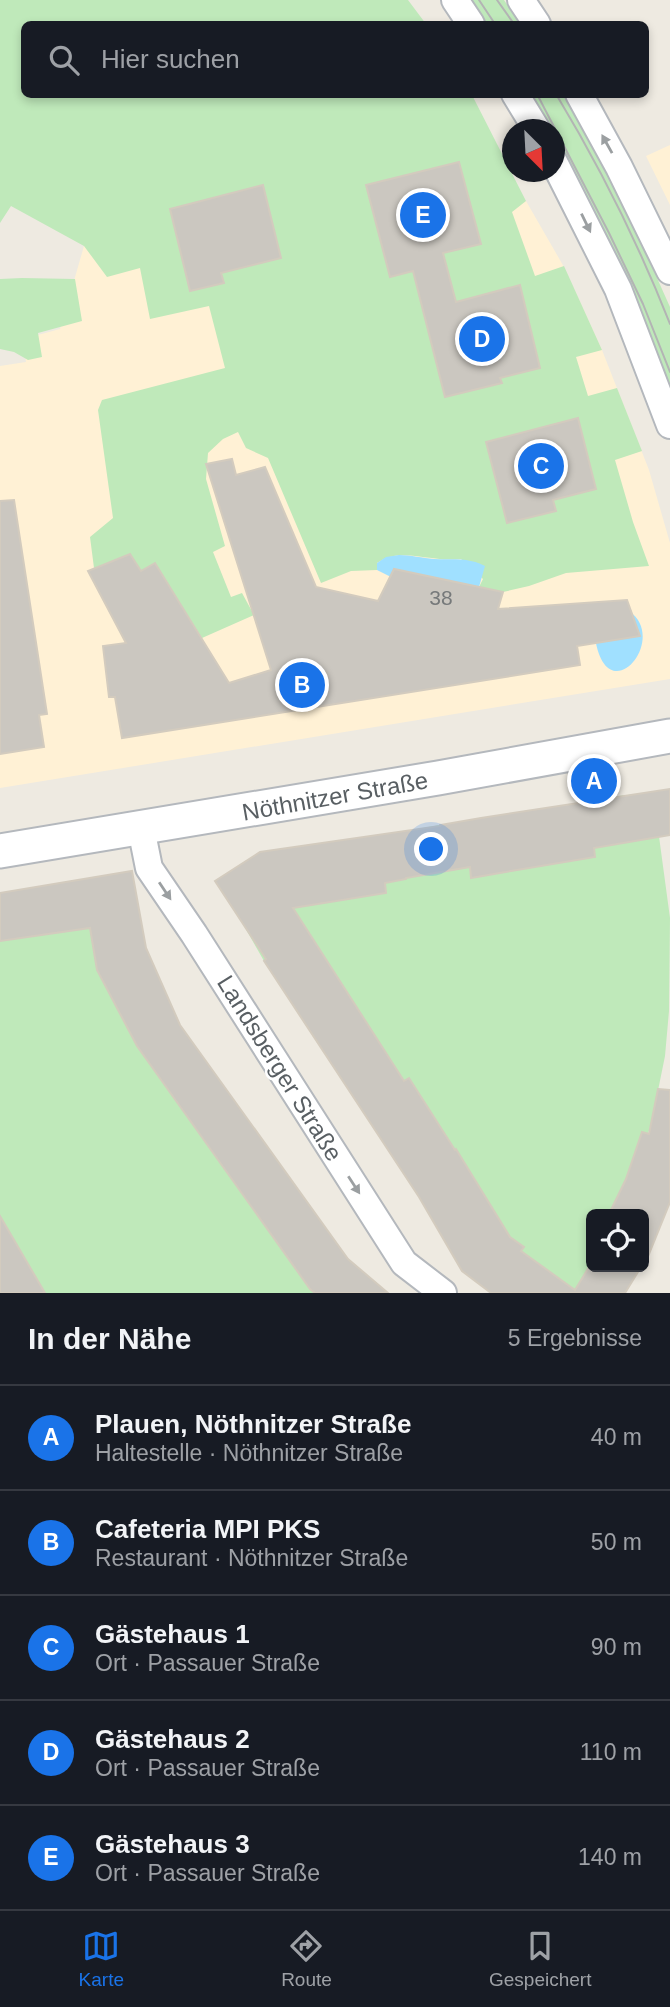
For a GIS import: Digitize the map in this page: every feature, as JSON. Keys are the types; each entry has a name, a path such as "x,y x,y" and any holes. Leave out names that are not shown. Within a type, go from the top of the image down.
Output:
{"street":[{"path":"456,0 469,21"},
{"path":"521,0 535,21"},
{"path":"517,98 530,119"},
{"path":"581,98 619,167 670,271"},
{"path":"565,182 618,289 670,425"},
{"name":"Nöthnitzer Straße","path":"0,851 451,776 670,736"},
{"name":"Landsberger Straße","path":"141,828 149,868 404,1263 443,1293"}],"shaded area":[{"path":"670,145 670,205 646,156"},
{"path":"526,201 564,267 602,350 649,470 670,543 670,679 0,788 0,366 26,362 23,339 60,329 84,246"}],"green space":[{"path":"0,0 408,0 424,21 21,21 21,98 474,98 502,154 502,182 516,182 526,201 512,212 535,276 564,266 602,350 576,357 588,396 617,388 642,451 615,460 649,566 566,573 503,592 479,587 483,579 461,559 404,555 384,559 377,563 377,570 351,571 321,583 268,458 246,448 238,432 223,439 208,453 206,479 225,546 213,552 231,597 242,593 254,615 202,638 155,564 141,571 129,555 94,568 90,537 113,518 98,410 102,400 225,368 209,306 150,319 140,268 107,277 84,246 11,206 0,223"},
{"path":"463,0 504,0 518,21 478,21"},
{"path":"525,98 565,98 623,202 670,307 670,398 565,167 565,119 538,119"},
{"path":"0,279 75,279 82,321 38,333 42,357 28,360 14,352 0,349"},
{"path":"653,792 670,918 669,1011 665,1056 652,1120 633,1185 620,1209 586,1209 586,1271 575,1290 504,1239 310,934 264,961 243,924 281,900 406,879 399,832 440,825 447,871 617,843 610,797"},
{"path":"90,928 97,970 137,1046 315,1293 45,1293 0,1216 0,941"}],"water":[{"path":"399,555 466,560 485,566 479,587 391,577 377,570 377,563 386,557"},
{"path":"629,611 640,623 643,638 639,652 632,664 622,670 611,670 602,660 595,638"}],"building":[{"path":"459,162 481,244 443,253 456,302 520,285 540,368 500,378 502,383 445,397 413,271 390,277 366,185"},
{"path":"263,185 281,258 221,273 224,283 190,291 170,209"},
{"path":"578,418 596,489 553,500 556,511 507,523 486,442"},
{"path":"232,459 236,475 265,467 316,587 378,601 394,569 503,592 498,609 627,600 640,636 577,646 580,665 122,738 115,697 109,697 103,646 126,643 88,571 130,554 141,571 155,563 229,683 271,670 206,464"},
{"path":"14,500 47,714 39,715 44,747 0,754 0,501"},
{"path":"670,789 670,835 594,848 595,857 471,878 470,867 406,878 385,883 386,893 293,908 404,1081 409,1078 456,1149 510,1237 524,1247 521,1251 575,1290 586,1272 638,1272 625,1293 491,1293 462,1271 419,1197 264,961 266,959 215,881 260,852"},
{"path":"132,871 146,948 180,1025 348,1259 388,1293 315,1293 310,1289 137,1046 97,970 90,928 0,941 0,893"},
{"path":"658,1089 670,1090 670,1202 649,1254 649,1209 611,1209 626,1179 642,1132 649,1134"},
{"path":"0,1216 45,1293 0,1293"}],"tram line":[{"path":"479,0 493,21"},
{"path":"497,0 512,21"},
{"path":"539,98 643,304 670,372"},
{"path":"558,98 618,207 670,324"}],"place":[{"name":"Gästehaus 3","path":"423,215"},
{"name":"Gästehaus 2","path":"482,339"},
{"name":"Gästehaus 1","path":"541,466"},
{"name":"Cafeteria MPI PKS","path":"302,685"},
{"name":"Plauen, Nöthnitzer Straße","path":"594,781"}]}
